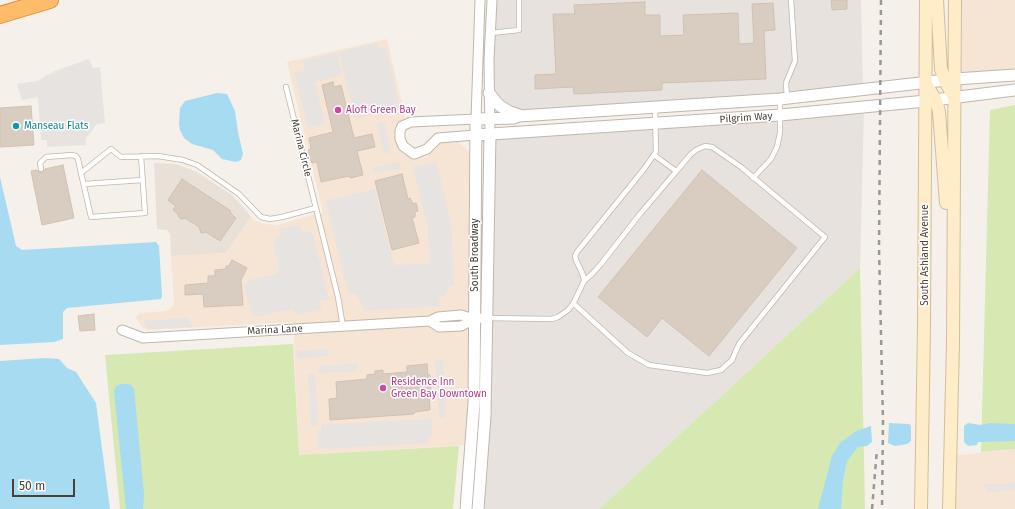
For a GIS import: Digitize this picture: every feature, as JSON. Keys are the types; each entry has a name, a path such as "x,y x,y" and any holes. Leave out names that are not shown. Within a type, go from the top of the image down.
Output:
{"highway":[{"path":"0,15 50,0"}],"main road":[{"path":"926,0 925,83 931,101 939,112 947,211 953,234"},
{"path":"937,0 941,69 950,80"},
{"path":"950,509 953,343 954,98 950,80 955,0"},
{"name":"South Ashland Avenue","path":"921,509 924,318 931,101"}],"street":[{"name":"South Broadway","path":"466,509 474,403 476,119 480,0"},
{"name":"South Broadway","path":"478,509 485,436 490,134 489,93 492,0"},
{"name":"Pilgrim Way","path":"476,119 514,118 519,116 783,99 1015,74"},
{"name":"Pilgrim Way","path":"476,135 780,116 931,101 1015,90"},
{"path":"489,93 500,106 519,116"},
{"path":"476,119 411,122 402,126 400,131 400,139 403,146 414,154 427,149 438,138 476,135"},
{"name":"Marina Lane","path":"122,330 143,338 430,321 439,327 461,326 475,319 487,318"}],"lane":[{"path":"491,33 519,30 519,0"},
{"path":"753,178 771,159 777,147 780,132 780,116 786,83 795,61 790,0"},
{"name":"Marina Circle","path":"286,87 338,297 343,326"},
{"path":"584,281 575,256 654,155 656,146 655,107"},
{"path":"487,318 552,319 568,310 584,281 601,264 690,154 705,146 712,147 722,153 825,237 739,344 732,360 721,370 707,373 649,365 628,353 573,303"},
{"path":"81,173 111,149 121,157 158,156 183,160 197,165 239,194 261,217 270,219 316,208"},
{"path":"654,155 676,171"},
{"path":"41,169 40,163 46,157 76,156 78,159 91,217 145,213 141,156"},
{"path":"84,184 143,180"}],"shaded area":[{"path":"492,0 861,0 863,90 490,119"},
{"path":"955,0 1015,0 1015,75 955,79"},
{"path":"387,39 405,117 396,131 395,140 398,148 411,158 427,157 441,143 458,142 469,152 471,161 471,351 466,445 299,455 293,322 147,330 141,326 136,317 140,313 166,311 172,307 174,303 171,256 226,253 251,217 263,224 277,225 323,212 287,62"},
{"path":"377,43 379,49 386,48 400,108 355,119 339,52"},
{"path":"337,53 342,75 315,82 325,124 308,128 295,73 305,70 303,61"},
{"path":"89,59 93,68 100,67 105,123 97,124 86,138 86,145 47,147 47,140 41,140 38,97 22,100 17,84 37,81 55,71"},
{"path":"864,107 860,268 599,509 478,509 490,134"},
{"path":"384,122 391,152 384,153 377,124"},
{"path":"399,162 400,168 374,174 373,168"},
{"path":"436,162 451,223 454,286 449,286 446,295 439,298 439,306 363,311 363,305 355,293 349,295 326,201 375,189 394,265 430,264 428,228 413,167"},
{"path":"154,163 176,164 197,172 232,195 246,210 251,217 226,253 171,256 170,234 167,230 157,229"},
{"path":"299,225 303,233 312,232 329,299 320,301 321,309 296,315 293,309 253,317 244,285 250,280 277,274 279,268 274,245 275,240 281,235 279,229"},
{"path":"187,318 193,327 149,329 144,321"},
{"path":"328,349 328,356 297,358 297,351"},
{"path":"435,360 443,360 446,418 439,418"},
{"path":"357,364 357,371 319,373 319,366"},
{"path":"308,374 315,374 318,426 311,426"},
{"path":"432,419 432,435 428,436 428,443 318,449 317,432 321,432 321,425"},
{"path":"1015,449 1015,509 949,509 951,456"},
{"path":"1015,483 1015,490 988,492 983,485"}],"green space":[{"path":"1015,105 1015,449 981,452 990,110"},
{"path":"860,268 865,509 599,509"},
{"path":"293,344 299,455 459,446 453,509 120,509 105,355"}],"water":[{"path":"217,93 227,94 235,111 243,154 241,160 236,162 222,159 213,150 192,144 184,138 180,130 180,108 185,101"},
{"path":"0,177 16,246 22,250 156,242 159,246 161,299 67,308 63,312 63,339 54,342 0,345"},
{"path":"45,358 59,359 67,368 76,372 96,403 110,509 0,509 0,361"},
{"path":"121,384 131,385 134,389 144,494 143,509 126,509 114,391 116,386"},
{"path":"889,423 909,424 911,426 911,441 907,444 895,446 888,443"},
{"path":"968,423 980,425 990,423 1015,424 1015,441 978,442 977,445 968,446 964,442 964,426"},
{"path":"871,426 872,442 867,446 858,447 847,461 843,480 841,509 818,509 832,456 840,443 856,431"}],"building":[{"path":"831,0 847,0 847,9 832,10"},
{"path":"645,2 645,15 660,15 660,36 684,35 683,15 738,13 739,44 754,43 752,4 773,3 775,30 764,31 766,79 662,83 662,90 574,94 573,87 535,89 535,75 556,74 553,14 575,14 574,5"},
{"name":"Aloft Green Bay","path":"333,82 334,87 341,85 354,138 372,134 375,147 357,151 363,175 350,178 349,176 321,182 317,162 312,163 308,150 311,149 309,138 333,132 322,85"},
{"name":"Manseau Flats","path":"31,106 34,145 0,147 0,108"},
{"path":"63,165 74,218 42,225 31,171 37,170 42,173 45,169"},
{"path":"702,170 797,248 709,356 662,318 647,337 598,297"},
{"path":"402,174 408,199 410,198 413,204 416,203 418,211 415,212 415,217 412,218 419,243 392,250 375,181"},
{"path":"182,179 231,211 230,212 232,215 236,218 220,241 206,232 201,233 199,227 185,218 181,219 173,210 176,206 168,200"},
{"path":"232,260 247,268 241,280 243,305 204,307 203,294 185,295 185,285 208,283 208,276 215,276 215,270 226,269 226,266 229,266"},
{"path":"94,314 95,330 80,331 78,316"},
{"name":"Residence Inn Green Bay Downtown","path":"427,364 428,375 430,375 430,410 414,412 414,414 330,420 329,399 337,398 336,382 367,379 367,375 375,374 375,371 383,370 383,374 407,372 407,366"}],"railway":[{"path":"881,0 879,248 883,421 882,509"},
{"path":"872,509 877,449"}],"place":[{"name":"Aloft Green Bay","path":"338,110"},
{"name":"Manseau Flats","path":"16,126"},
{"name":"Residence Inn Green Bay Downtown","path":"383,388"}]}
